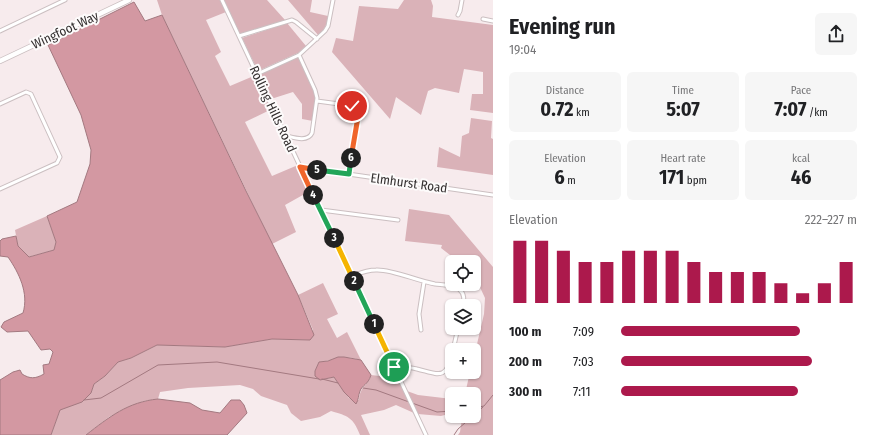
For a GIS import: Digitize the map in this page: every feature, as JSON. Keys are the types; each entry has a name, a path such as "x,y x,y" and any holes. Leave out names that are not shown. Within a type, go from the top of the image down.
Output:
{"street":[{"path":"0,31 65,0"},
{"name":"Wingfoot Way","path":"0,61 129,0"},
{"name":"Rolling Hills Road","path":"222,0 426,435"},
{"path":"257,74 299,55 317,39 328,26 333,0"},
{"path":"458,15 462,0"},
{"path":"484,19 493,21"},
{"path":"240,36 292,20 317,39"},
{"path":"286,136 306,139 310,138 312,134 317,101 315,90 299,55"},
{"path":"0,104 28,92 32,94 60,155 59,161 0,189"},
{"path":"317,101 354,106 359,110 349,174"},
{"name":"Elmhurst Road","path":"300,167 493,195"},
{"path":"321,210 398,220"},
{"path":"352,276 369,270 382,270 424,282 458,288 463,294 464,299"},
{"path":"421,330 418,314 424,282"},
{"path":"394,367 412,368 431,374 440,374 445,371"}],"shaded area":[{"path":"157,0 220,0 226,12 206,20 221,52 215,56 230,86 256,75 272,109 245,122 272,176 298,165 310,191 285,205 296,232 272,244 162,15"},
{"path":"224,0 267,0 285,20 240,34"},
{"path":"288,0 312,0 310,12 328,16 325,27 318,35"},
{"path":"404,0 431,0 433,6 432,17 493,25 493,113 470,110 472,94 483,94 483,72 464,69 459,93 435,88 428,91 421,115 396,97 390,119 332,52 336,38 353,41 359,6 398,9"},
{"path":"134,2 145,21 162,15 246,191 298,295 314,335 310,340 272,339 225,347 157,345 131,358 118,362 105,376 94,384 91,393 82,402 60,410 51,435 0,435 0,380 13,372 20,370 22,374 30,378 35,378 44,374 43,365 49,364 53,352 50,349 41,350 28,331 7,332 1,327 4,322 23,313 25,298 22,284 12,263 8,257 0,256 0,241 2,239 16,236 18,246 29,257 54,250 56,242 47,216 77,202 90,164 91,150 81,115 48,45"},
{"path":"287,23 306,46 298,53 258,71 242,38"},
{"path":"298,57 315,94 316,102 313,121 302,119 302,104 293,92 271,99 260,74"},
{"path":"471,118 492,121 491,138 493,139 493,175 437,167 439,147 460,157 462,136 469,133"},
{"path":"409,209 449,215 493,267 493,435 458,435 461,423 481,423 481,387 467,387 468,379 481,379 481,343 477,343 479,335 481,335 485,298 481,289 481,255 450,255 441,248 442,245 405,241"},
{"path":"47,216 56,242 54,250 28,257 18,246 15,230"},
{"path":"323,283 338,314 327,319 337,338 347,332 361,360 344,357 319,362 315,371 326,379 334,377 349,398 359,400 362,389 368,382 371,375 396,378 414,413 396,405 384,410 361,415 370,435 360,435 355,424 342,414 331,411 320,417 301,421 291,413 287,405 261,396 253,389 240,385 188,388 160,392 158,399 144,401 126,408 109,417 86,435 51,435 60,410 91,393 94,384 105,376 118,362 131,358 157,345 225,347 272,339 310,340 313,330 298,295"},
{"path":"338,357 361,360 371,375 361,389 356,404 344,392 334,377 320,380 315,376 315,371 319,362 328,361"},
{"path":"407,391 418,395 445,398 445,415 441,416 418,414"},
{"path":"158,399 190,403 202,410 220,413 231,400 240,400 247,413 227,435 86,435 119,411 137,403"}],"waterway":[{"path":"84,400 101,398 158,365 217,362 319,379"},
{"path":"322,379 338,383"},
{"path":"363,388 376,390 409,402"},
{"path":"481,407 484,406 493,395"},
{"path":"412,403 437,412 445,411"},
{"path":"454,435 465,423"}],"route":[{"path":"352,106 356,106 359,111 349,174 300,167 394,367"}]}
